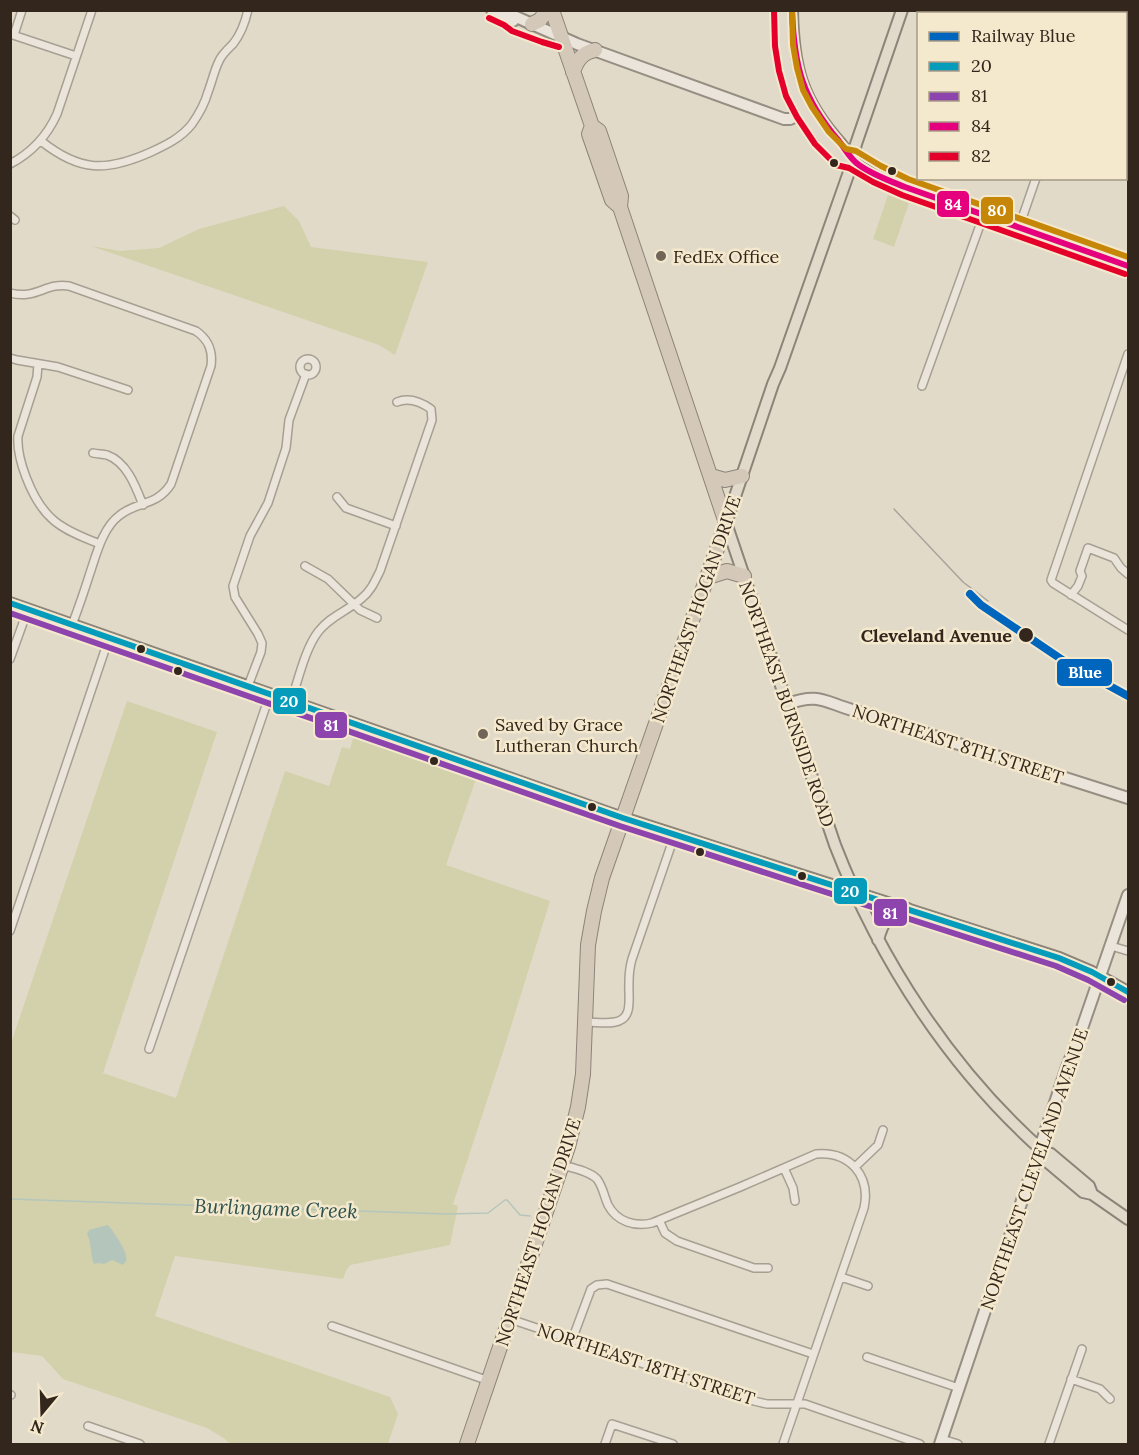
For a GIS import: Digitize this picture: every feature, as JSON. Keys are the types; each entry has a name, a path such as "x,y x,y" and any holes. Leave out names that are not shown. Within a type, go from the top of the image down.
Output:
{"highway":[{"path":"532,24 540,20 546,10"},
{"name":"NORTHEAST BURNSIDE ROAD","path":"552,10 592,126 599,131 616,181 621,196 620,207 726,523"},
{"path":"573,72 581,56 595,50"},
{"name":"NORTHEAST BURNSIDE ROAD","path":"592,126 589,134 612,200 620,207"},
{"path":"594,147 600,149 608,171 616,181"},
{"path":"711,476 725,480 742,476"},
{"name":"NORTHEAST HOGAN DRIVE","path":"467,1444 576,1120 585,1065 587,964 592,922 602,878 726,523"},
{"path":"708,577 727,571 744,576"}],"main road":[{"path":"783,10 784,46 804,112 829,146 842,158 852,159"},
{"path":"792,10 795,79 822,122 852,159 889,180 1128,266"},
{"name":"NORTHEAST HOGAN DRIVE","path":"726,523 902,10"},
{"name":"NORTHEAST BURNSIDE ROAD","path":"726,523 835,845 878,940 910,994 954,1055 998,1108 1042,1151 1045,1160 1052,1166 1083,1192 1092,1194 1128,1219"},
{"path":"10,603 623,818 1059,958 1100,976 1128,992"},
{"path":"878,940 887,918 896,912 909,909"}],"street":[{"path":"22,10 12,34 76,56"},
{"path":"10,164 32,150 51,126 92,10"},
{"path":"41,141 56,153 90,166 110,166 134,160 168,144 182,135 202,109 217,64 238,36 248,10"},
{"path":"492,10 514,16 561,38"},
{"path":"509,16 515,23 784,119 790,119 804,112"},
{"path":"1019,227 1035,180"},
{"path":"922,386 984,214"},
{"path":"10,293 29,295 55,285 69,286 190,328 209,338 211,366 174,477 162,495 143,505 131,508 112,523 100,544 72,625"},
{"path":"1128,354 1050,580 1128,630"},
{"path":"10,358 58,367 128,390"},
{"path":"38,364 37,377 18,436 21,462 32,492 46,514 67,531 100,544"},
{"path":"248,686 262,644 235,597 233,586 250,536 266,509 286,448 290,420 306,374"},
{"path":"291,701 310,646 318,631 332,617 364,597 373,586 396,526 432,420 432,409 423,404 409,400 397,402"},
{"path":"93,453 107,455 118,461 135,486 143,505"},
{"path":"337,497 346,508 396,526"},
{"path":"1071,595 1082,576 1080,571 1088,548 1114,558 1128,574"},
{"path":"305,566 328,579 354,605 377,618"},
{"path":"10,659 28,609"},
{"path":"10,932 109,638"},
{"path":"148,1049 270,694"},
{"name":"NORTHEAST 8TH STREET","path":"788,704 810,698 821,699 1128,798"},
{"path":"586,1022 615,1022 627,1013 632,959 675,834"},
{"name":"NORTHEAST CLEVELAND AVENUE","path":"941,1442 1042,1151 1066,1067 1128,895"},
{"path":"1111,946 1128,951"},
{"path":"855,1167 878,1145 883,1130"},
{"path":"562,1165 593,1176 601,1185 611,1210 626,1222 639,1225 652,1223 809,1156 823,1154 844,1158 860,1173 865,1186 865,1201 783,1444"},
{"path":"784,1168 793,1188 795,1201"},
{"path":"658,1220 665,1233 677,1241 754,1268 768,1268"},
{"path":"841,1277 868,1286"},
{"path":"572,1340 591,1290 597,1285 607,1284 813,1354"},
{"name":"NORTHEAST 18TH STREET","path":"510,1319 754,1401 767,1404 805,1404 920,1444"},
{"path":"332,1326 489,1381"},
{"path":"1049,1444 1082,1349"},
{"path":"867,1357 959,1388"},
{"path":"1071,1379 1100,1389 1110,1399"},
{"path":"605,1444 612,1424 673,1444"},
{"path":"88,1426 140,1444"},
{"path":"941,1442 958,1444"}],"green space":[{"path":"888,195 909,203 894,247 873,239"},
{"path":"284,206 299,221 311,247 428,262 395,355 379,345 91,246 120,251 159,248 199,229"},
{"path":"127,701 217,732 103,1073 176,1098 285,771 329,786 342,747 350,749 354,736 476,779 446,865 550,901 453,1204 458,1206 450,1245 350,1265 343,1279 175,1256 155,1316 390,1397 398,1414 388,1444 230,1444 207,1428 63,1379 42,1356 11,1352 10,1046"}],"shaded area":[{"path":"108,1225 125,1253 126,1260 123,1265 112,1260 104,1264 94,1264 87,1234 89,1230"}],"waterway":[{"name":"Burlingame Creek","path":"10,1199 446,1214 488,1213 507,1200 520,1215 530,1216"}],"tram line":[{"path":"894,509 963,582 988,601"}],"rail line":[{"name":"Blue","path":"970,594 981,605 1064,661 1128,696"}],"transit line":[{"name":"82","path":"774,10 775,46 786,96 815,144 836,165 849,168 902,195 1125,274"},
{"name":"84","path":"792,10 798,65 808,95 826,125 856,163 876,175 905,187 1128,266"},
{"name":"80","path":"792,10 793,45 803,90 829,132 846,149 856,151 908,179 1128,257"},
{"name":"82","path":"489,18 512,31 559,47"},
{"name":"20","path":"10,603 623,818 1059,958 1092,972 1128,992"},
{"name":"81","path":"10,613 620,826 1056,966 1124,1000"}],"place":[{"name":"FedEx Office","path":"661,256"},
{"name":"Cleveland Avenue","path":"1026,635"},
{"name":"Saved by Grace Lutheran Church","path":"483,734"}]}
